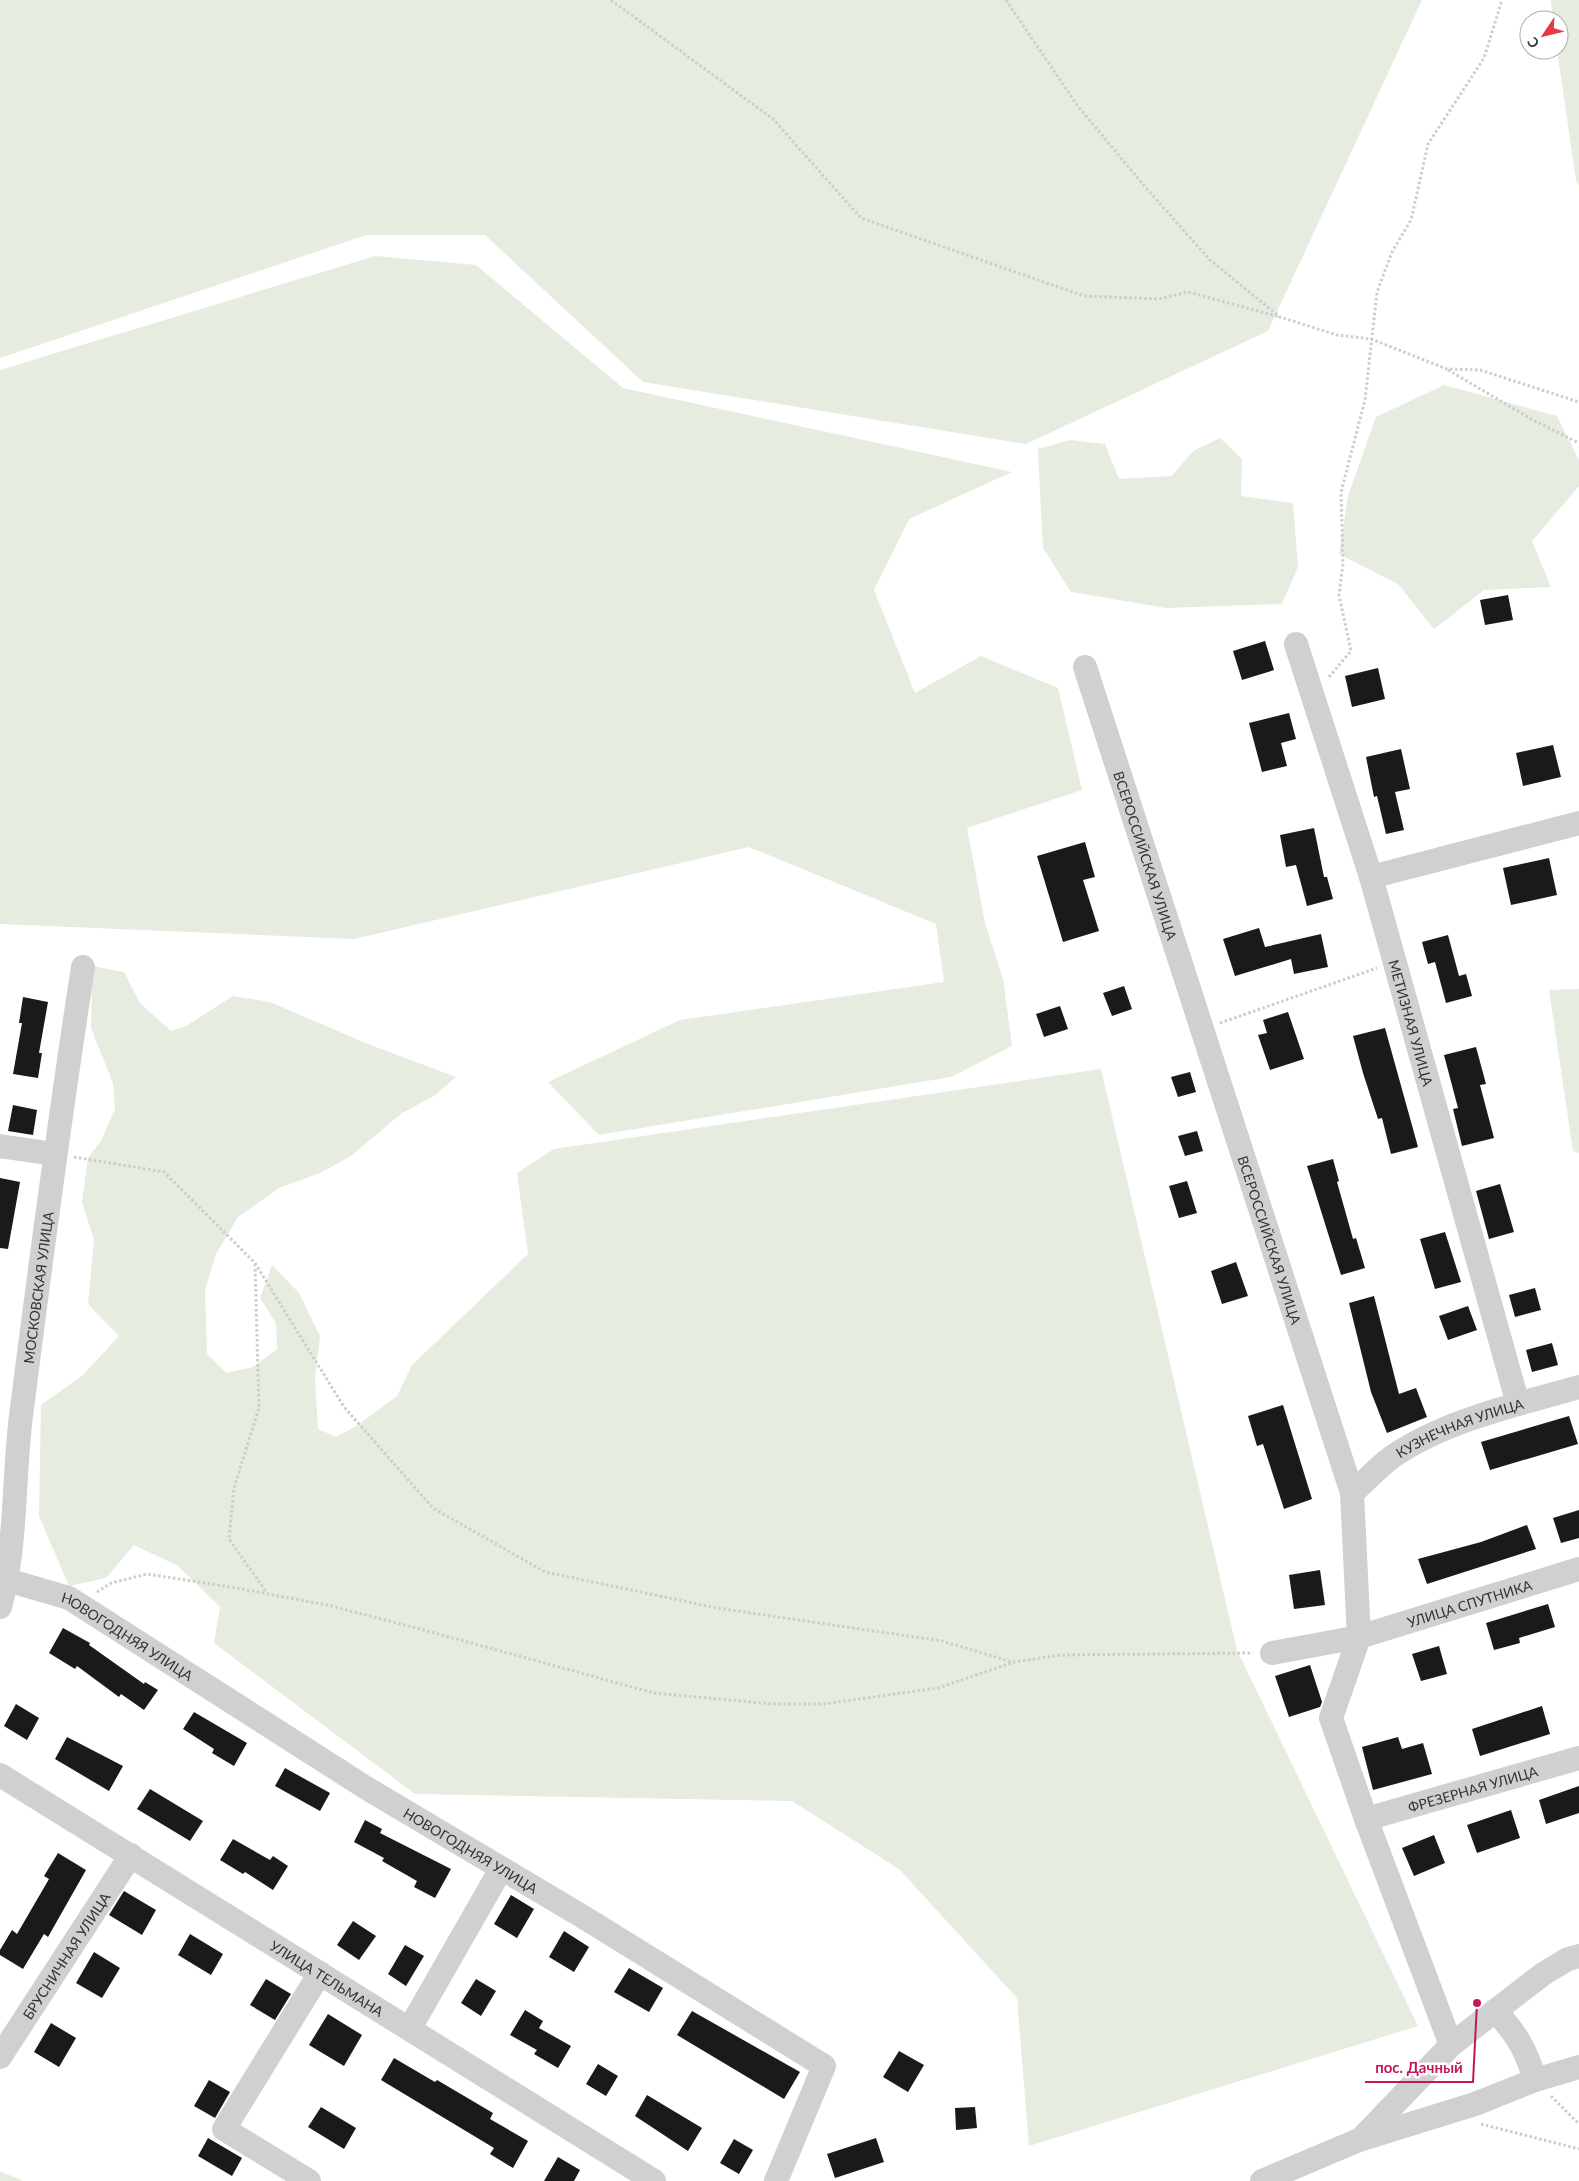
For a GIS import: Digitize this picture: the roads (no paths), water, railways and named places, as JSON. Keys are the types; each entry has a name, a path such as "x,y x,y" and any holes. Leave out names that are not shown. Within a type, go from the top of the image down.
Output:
{"street":[{"name":"МЕТИЗНАЯ УЛИЦА","path":"1296,644 1371,877 1518,1404"},
{"name":"ВСЕРОССИЙСКАЯ УЛИЦА","path":"1085,667 1352,1493 1359,1637 1331,1718 1366,1819 1451,2045"},
{"path":"1371,877 1579,823"},
{"name":"МОСКОВСКАЯ УЛИЦА","path":"0,1607 7,1580 21,1420 54,1154 83,967"},
{"path":"0,1146 54,1154"},
{"name":"КУЗНЕЧНАЯ УЛИЦА","path":"1352,1493 1391,1458 1436,1432 1518,1404 1579,1387"},
{"name":"УЛИЦА СПУТНИКА","path":"1272,1653 1359,1637 1579,1569"},
{"name":"НОВОГОДНЯЯ УЛИЦА","path":"7,1580 69,1598 368,1789 824,2066 776,2181"},
{"name":"ФРЕЗЕРНАЯ УЛИЦА","path":"1366,1819 1579,1758"},
{"name":"УЛИЦА ТЕЛЬМАНА","path":"0,1775 654,2181"},
{"name":"БРУСНИЧНАЯ УЛИЦА","path":"0,2057 131,1855"},
{"path":"410,2028 501,1869"},
{"path":"1359,2140 1451,2045 1543,1974 1574,1958"},
{"path":"310,2181 224,2129 320,1973"},
{"path":"1495,2011 1522,2043 1535,2080"},
{"path":"1262,2181 1359,2140 1475,2104 1535,2080 1579,2067"}],"place":[{"name":"пос. Дачный","path":"1477,2003"}]}
